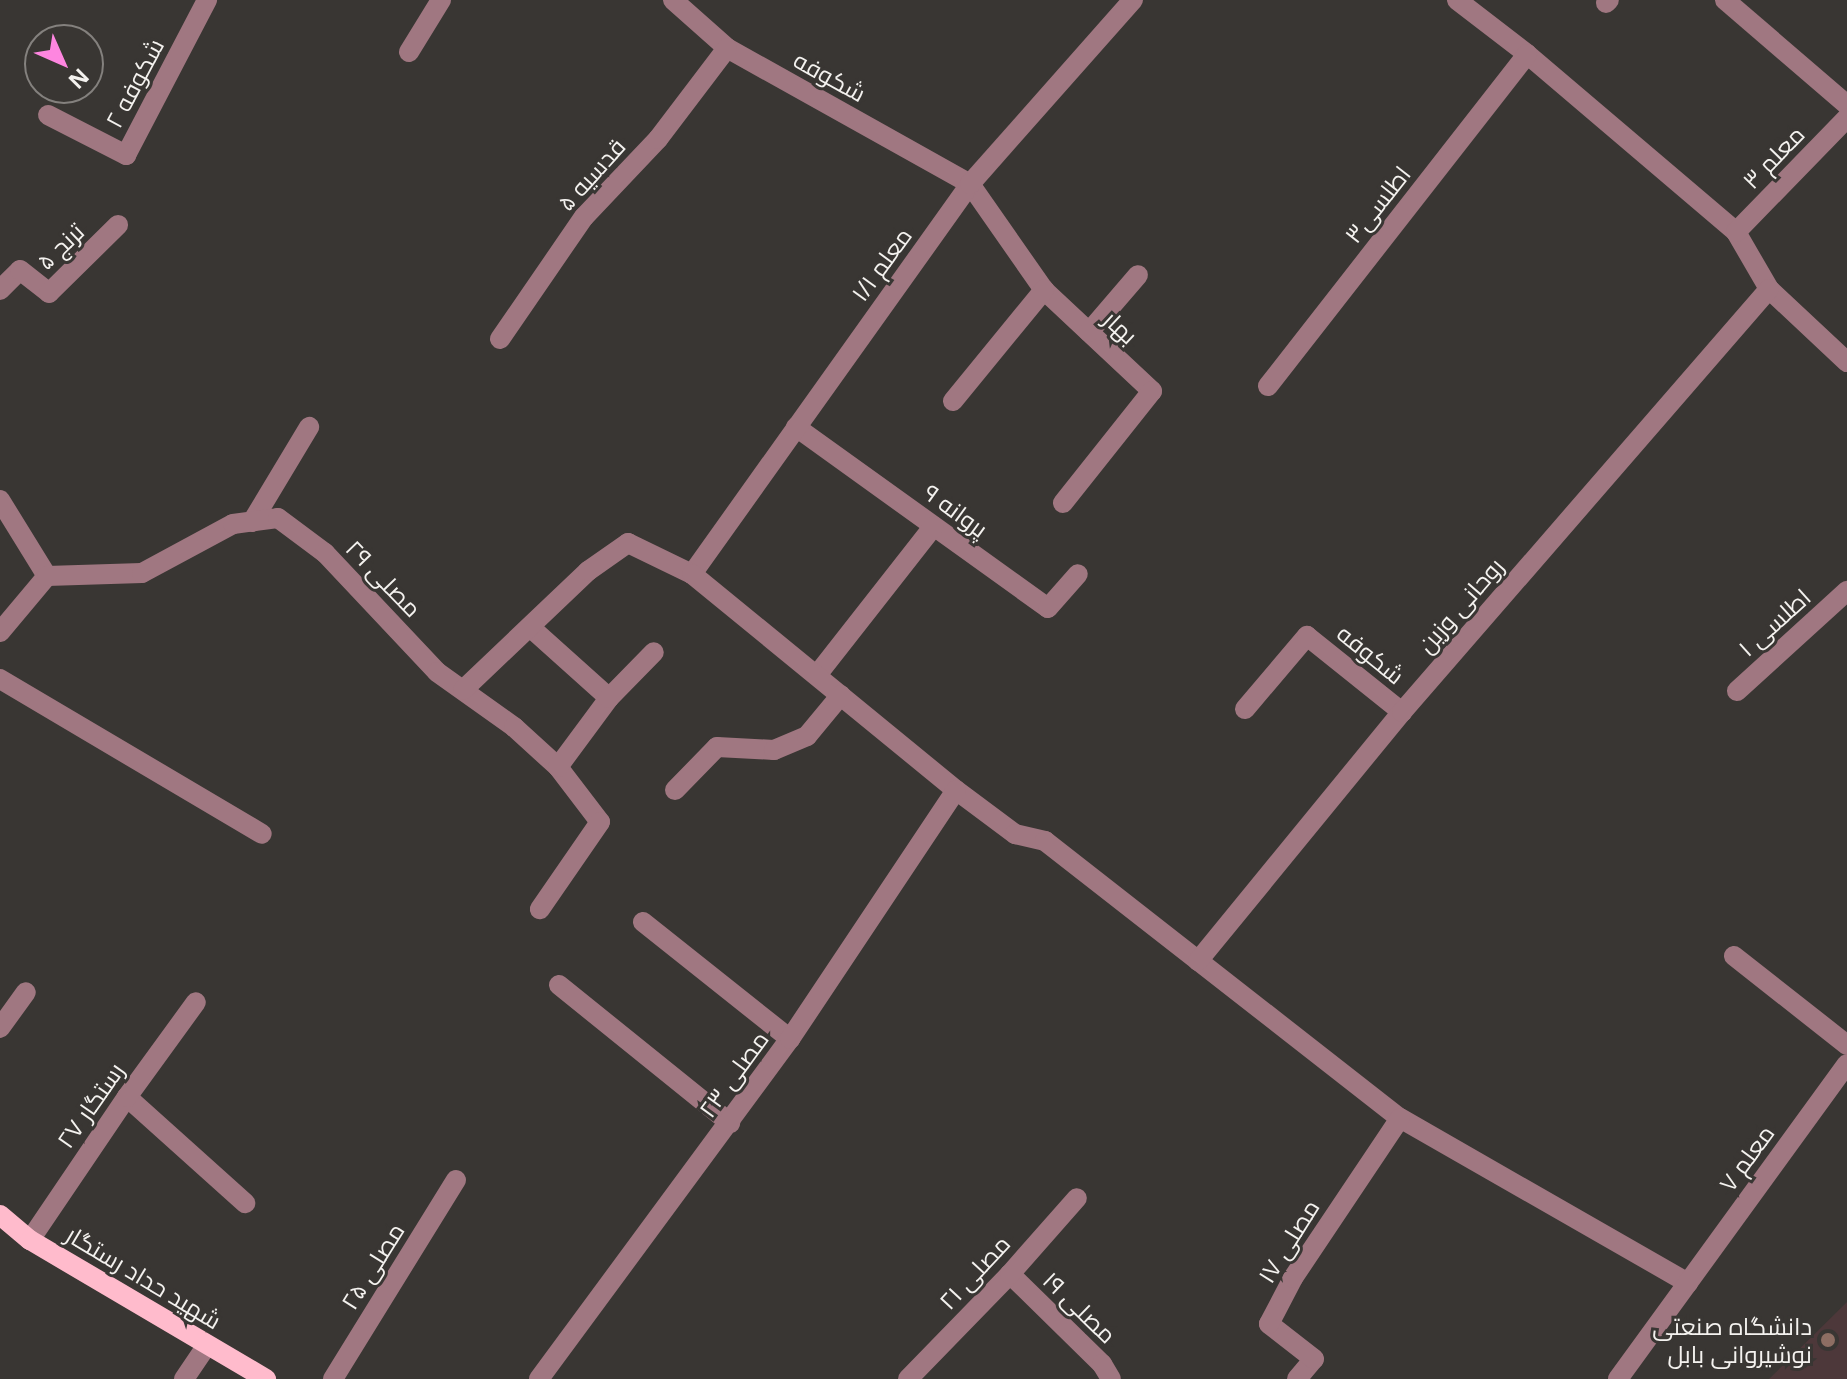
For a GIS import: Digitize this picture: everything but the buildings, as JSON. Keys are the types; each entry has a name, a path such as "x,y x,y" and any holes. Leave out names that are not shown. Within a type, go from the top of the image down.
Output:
{"main road":[{"name":"شهید حداد رستگار","path":"0,1215 30,1240 266,1379"}],"street":[{"name":"شکوفه ۲","path":"48,115 126,155 207,0"},
{"path":"409,52 441,0"},
{"name":"شکوفه","path":"673,0 727,48 970,184"},
{"name":"معلم ۱/۱","path":"692,574 970,184 1133,0"},
{"path":"1457,0 1527,54 1736,232 1769,289 1847,362"},
{"path":"1725,0 1847,105"},
{"name":"قدسیه ۵","path":"500,339 584,217 658,139 727,48"},
{"name":"اطلسی۳","path":"1268,386 1527,54"},
{"name":"معلم ۳","path":"1736,232 1847,118"},
{"name":"بهار","path":"970,184 1044,290 1152,391 1063,503"},
{"name":"ترنج ۵","path":"0,290 20,270 49,293 118,225"},
{"path":"1089,332 1138,275"},
{"name":"روحانی وزین","path":"1198,961 1402,712 1769,289"},
{"path":"953,401 1044,290"},
{"path":"252,522 309,427"},
{"name":"پروانه ۹","path":"796,427 1048,608 1078,574"},
{"path":"0,500 47,576 0,632"},
{"name":"مصلی ۲۹","path":"47,576 142,573 233,524 278,518 325,553 437,672 514,727 558,767 600,822 540,909"},
{"path":"817,675 934,526"},
{"path":"463,690 588,571 628,543 692,574 956,790 1015,834 1045,841 1400,1118 1688,1283"},
{"name":"اطلسی ۱","path":"1737,691 1847,591"},
{"path":"530,627 609,698"},
{"name":"شکوفه","path":"1245,709 1307,636 1402,712"},
{"path":"558,767 609,698 654,652"},
{"path":"0,679 262,834"},
{"path":"675,790 717,747 774,750 807,736 841,695"},
{"name":"مصلی ۲۳","path":"539,1379 790,1039 956,790"},
{"path":"643,922 790,1039"},
{"path":"1734,956 1847,1045"},
{"path":"559,985 730,1123"},
{"path":"0,1028 26,992"},
{"name":"رستگار ۲۷","path":"30,1240 196,1002"},
{"name":"معلم ۷","path":"1618,1379 1847,1064"},
{"path":"127,1097 245,1203"},
{"name":"مصلی ۱۷","path":"1297,1379 1314,1359 1269,1324 1293,1278 1400,1118"},
{"name":"مصلی ۲۵","path":"333,1379 456,1180"},
{"name":"مصلی ۲۱","path":"908,1379 1010,1274 1077,1198"},
{"name":"مصلی ۱۹","path":"1010,1274 1102,1364 1111,1379"},
{"path":"184,1379 207,1345"}],"shaded area":[{"name":"دانشگاه صنعتی نوشیروانی بابل","path":"1847,1302 1847,1379 1769,1379"}],"place":[{"name":"دانشگاه صنعتی نوشیروانی بابل","path":"1828,1340"}]}
